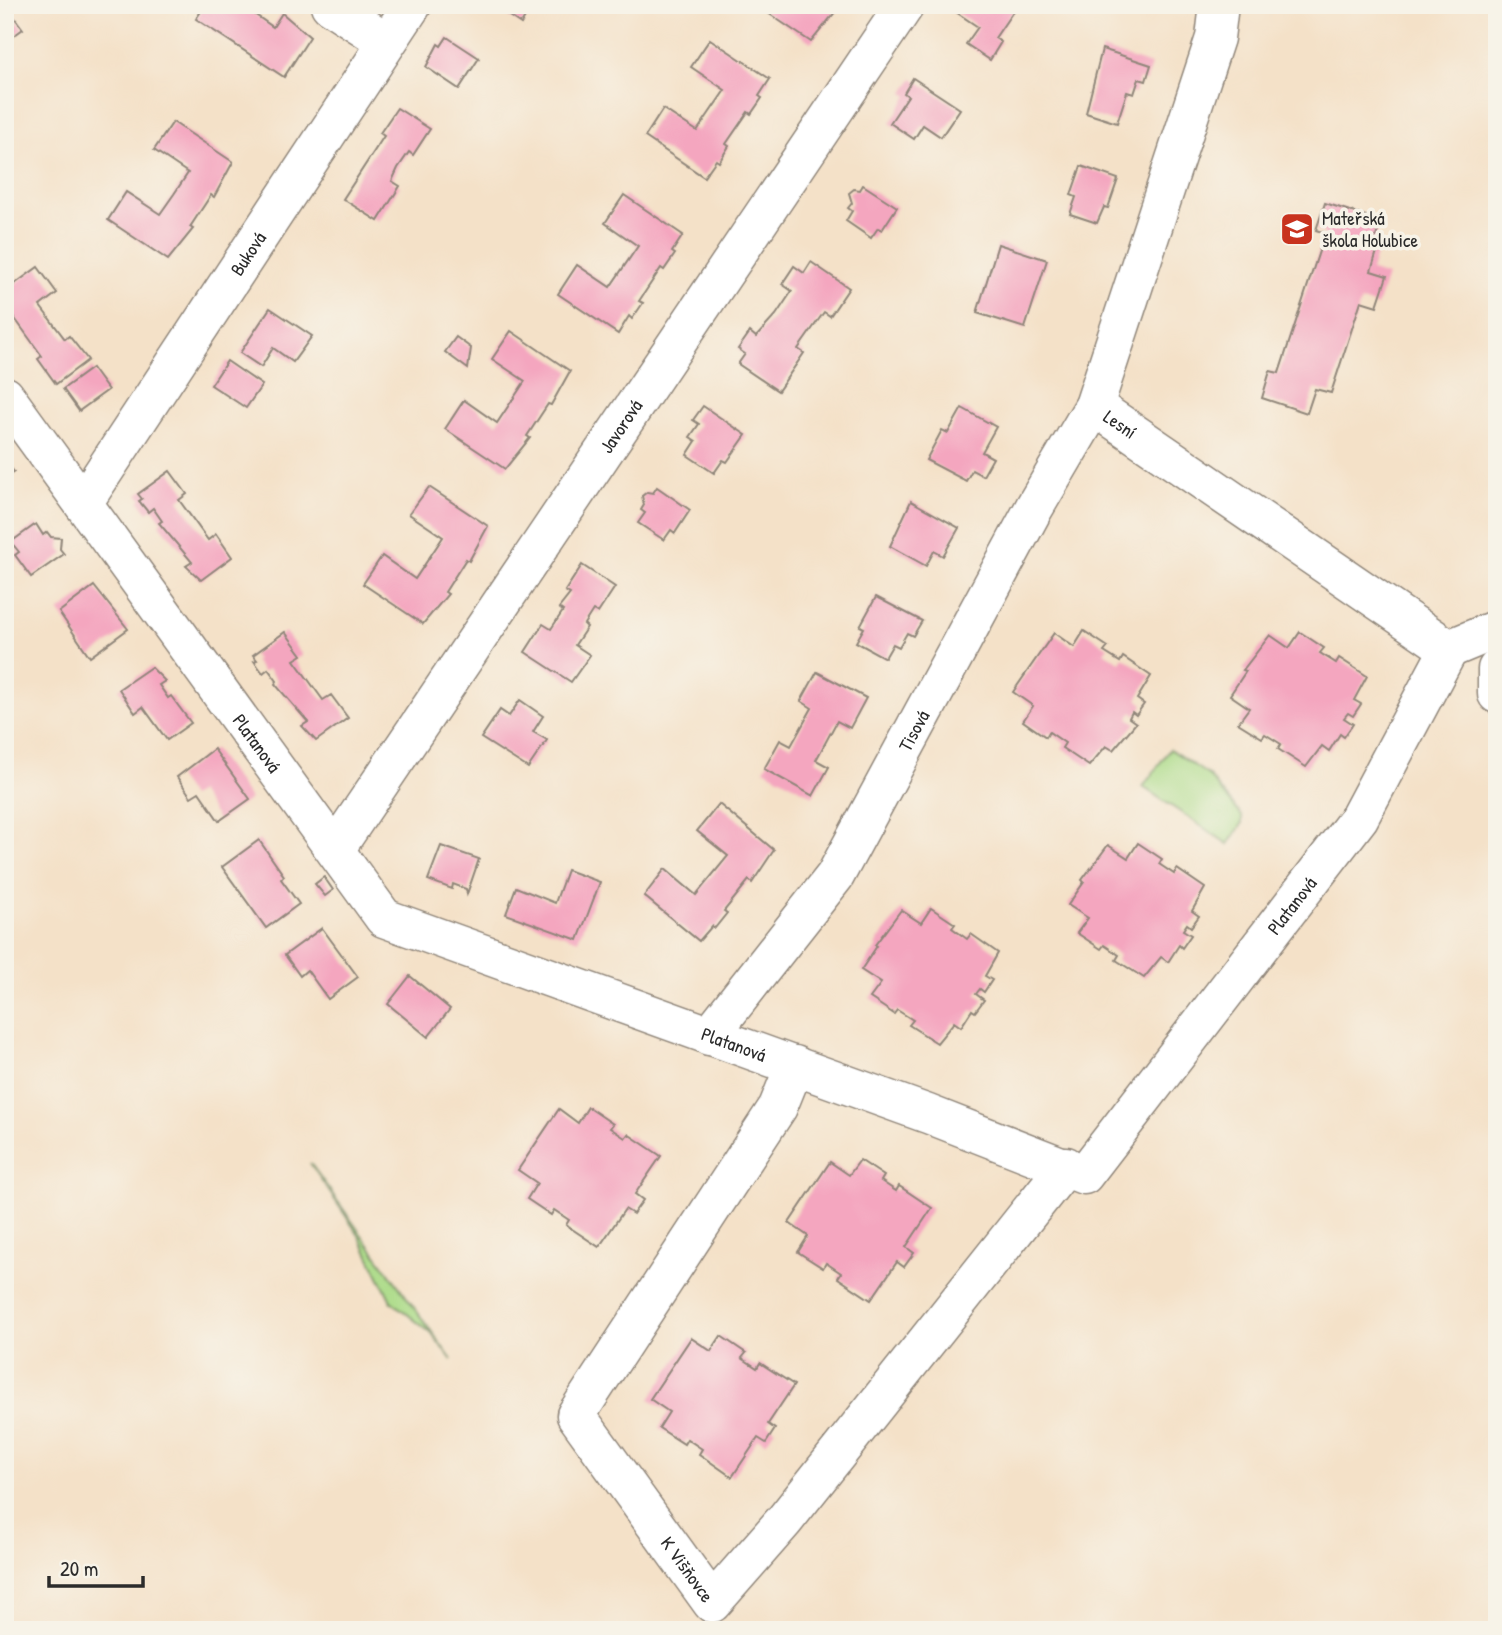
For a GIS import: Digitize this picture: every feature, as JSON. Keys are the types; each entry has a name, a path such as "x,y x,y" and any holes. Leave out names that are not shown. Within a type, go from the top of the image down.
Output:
{"street":[{"path":"330,5 387,42"},
{"name":"Buková","path":"83,503 412,5"},
{"name":"Javorová","path":"336,848 905,5"},
{"name":"Lesní","path":"1219,5 1215,38 1094,406 1449,649"},
{"name":"Platanová","path":"5,396 336,848 384,918 709,1037 795,1065 1084,1175 1359,818 1449,649"},
{"name":"Tisová","path":"709,1037 835,876 1034,508 1094,406"},
{"path":"1449,649 1497,629"},
{"path":"1497,668 1497,694"},
{"name":"K Višňovce","path":"795,1065 778,1107 576,1415 712,1603 785,1521 1066,1166"}],"green space":[{"path":"1170,749 1208,775 1242,816 1242,824 1228,844 1143,787"},
{"path":"310,1163 452,1360 431,1333 391,1301 360,1237"}],"building":[{"path":"5,5 23,29 5,42"},
{"path":"205,5 249,5 247,9 273,27 282,13 310,37 284,77 196,19"},
{"path":"493,5 533,5 521,24"},
{"path":"756,5 836,5 833,9 836,11 811,42"},
{"path":"957,5 1016,7 995,38 1001,42 990,60 966,44 978,27 953,10"},
{"path":"447,37 479,58 459,89 426,67 438,44 441,46"},
{"path":"710,39 770,79 759,96 762,98 751,114 748,112 726,144 729,146 719,162 716,160 704,177 645,137 663,109 697,131 725,90 691,67"},
{"path":"1102,49 1151,65 1146,81 1139,79 1134,94 1127,92 1117,123 1086,113"},
{"path":"913,78 960,109 941,137 923,125 914,139 890,123 908,96 904,93"},
{"path":"397,108 430,129 413,155 409,152 398,168 392,181 400,186 378,221 343,199 384,136 380,133"},
{"path":"173,122 233,162 214,197 211,195 190,227 193,229 168,260 108,220 126,192 160,214 188,173 154,150"},
{"path":"1081,166 1118,179 1108,208 1104,207 1097,223 1070,214 1076,197 1071,195"},
{"path":"863,185 897,207 882,230 878,228 871,238 846,221 852,211 848,208 852,203 849,193 854,189 860,190"},
{"path":"624,195 683,235 672,252 675,254 664,270 661,268 639,301 643,303 632,319 629,316 618,334 558,294 577,265 610,287 638,246 605,223"},
{"path":"1325,203 1381,221 1373,246 1378,248 1371,271 1387,276 1377,306 1361,301 1331,393 1315,389 1307,413 1262,398 1270,371 1279,373 1325,233 1316,230"},
{"path":"998,244 1047,260 1025,328 977,313"},
{"path":"811,262 849,288 830,316 824,312 798,349 804,353 778,391 738,364 745,354 738,349 750,332 756,337 776,315 792,291 782,284 794,266 804,273"},
{"path":"38,267 57,293 40,306 65,339 69,336 88,360 56,384 38,359 42,356 8,309 5,311 5,291"},
{"path":"270,308 312,336 293,362 273,348 261,367 240,353"},
{"path":"511,331 570,371 551,405 548,404 527,436 530,438 505,469 445,429 464,400 497,423 525,381 492,359"},
{"path":"456,337 471,348 468,369 445,352"},
{"path":"227,361 262,385 246,408 211,385"},
{"path":"92,368 108,390 79,411 63,389"},
{"path":"703,406 746,435 727,462 723,460 714,473 687,455 696,441 690,437 699,424 693,420"},
{"path":"962,408 996,427 982,452 993,458 983,476 972,470 966,481 926,460 942,430 948,433"},
{"path":"5,460 14,472 5,478"},
{"path":"170,471 187,494 179,500 208,540 216,534 232,557 201,580 186,566 192,562 159,523 162,521 153,508 148,512 139,501 142,499 138,494"},
{"path":"429,487 488,526 469,561 466,559 445,592 448,594 423,624 363,584 382,556 415,579 443,537 409,514"},
{"path":"657,487 690,510 675,533 671,530 664,540 638,523 645,513 641,510 644,505 642,496 647,492 653,493"},
{"path":"911,501 959,528 943,556 934,551 926,566 890,546"},
{"path":"36,524 43,535 47,532 51,537 61,538 60,549 64,554 31,577 15,555 19,552 11,542"},
{"path":"582,565 615,587 598,613 593,610 584,624 587,627 575,645 590,655 571,682 525,652 543,624 551,629 563,611 559,608 570,594 565,591"},
{"path":"94,586 128,629 90,657 59,612"},
{"path":"876,597 922,621 913,636 907,633 899,647 893,644 885,658 856,642 864,628 860,626"},
{"path":"1084,631 1108,647 1104,652 1120,662 1123,657 1151,676 1137,699 1144,704 1136,715 1132,712 1129,718 1136,723 1113,750 1106,746 1089,766 1062,748 1065,743 1049,732 1046,737 1023,721 1033,706 1013,692 1054,633 1074,647"},
{"path":"285,632 302,655 294,660 323,700 331,695 348,718 316,741 302,726 308,722 275,684 277,681 268,669 263,673 254,661 257,660 253,655"},
{"path":"1300,632 1324,648 1320,653 1336,663 1339,658 1367,676 1354,700 1361,704 1353,716 1348,713 1344,718 1353,724 1344,737 1340,734 1329,751 1322,746 1306,767 1278,749 1281,744 1265,734 1262,738 1238,723 1249,708 1230,695 1246,671 1243,670 1270,635 1289,648"},
{"path":"151,667 165,681 159,685 168,698 171,696 191,723 167,740 143,707 135,713 119,689"},
{"path":"817,672 866,698 850,728 837,721 816,760 829,767 813,796 764,769 780,740 791,746 812,708 801,701"},
{"path":"520,700 543,716 533,732 547,740 528,768 481,738 500,710 509,716"},
{"path":"214,749 250,799 219,821 199,792 191,797 177,777"},
{"path":"719,804 774,850 752,883 749,880 724,911 727,913 715,928 712,926 699,941 644,896 665,869 696,895 728,856 697,831"},
{"path":"259,840 284,876 281,879 299,904 266,928 222,867"},
{"path":"1138,843 1162,859 1159,864 1174,874 1177,869 1205,888 1192,911 1199,916 1191,927 1187,924 1183,930 1191,935 1182,948 1179,945 1168,962 1161,957 1144,978 1116,960 1119,955 1104,945 1101,949 1077,933 1088,918 1068,905 1084,882 1082,880 1108,845 1128,858"},
{"path":"441,846 479,859 467,894 466,889 453,884 452,889 428,880"},
{"path":"567,870 600,882 578,940 506,914 516,887 555,903"},
{"path":"324,877 333,890 325,896 315,884"},
{"path":"931,908 955,924 952,928 967,939 971,934 998,953 985,976 992,980 984,992 980,989 976,994 984,1000 975,1012 972,1010 961,1027 954,1022 937,1043 909,1025 913,1020 897,1010 894,1014 870,998 881,983 861,970 877,946 875,945 901,910 921,923"},
{"path":"322,928 358,977 328,999 307,970 300,976 285,955"},
{"path":"410,976 450,1009 428,1037 388,1004"},
{"path":"588,1107 613,1124 610,1128 625,1138 628,1134 661,1156 635,1194 643,1200 633,1214 625,1209 599,1247 566,1225 569,1220 554,1210 551,1215 527,1199 537,1183 518,1170 559,1109 578,1123"},
{"path":"860,1160 884,1176 881,1181 896,1191 899,1186 932,1208 906,1247 914,1253 904,1267 897,1262 871,1300 838,1278 841,1273 826,1263 823,1268 798,1252 808,1236 789,1223 830,1162 849,1175"},
{"path":"721,1336 746,1353 742,1358 757,1368 760,1363 794,1385 768,1424 775,1429 766,1443 758,1438 732,1477 699,1454 702,1449 687,1439 684,1444 659,1428 669,1412 650,1399 691,1338 711,1351"}],"place":[{"name":"Mateřská škola Holubice","path":"1297,229"}]}
